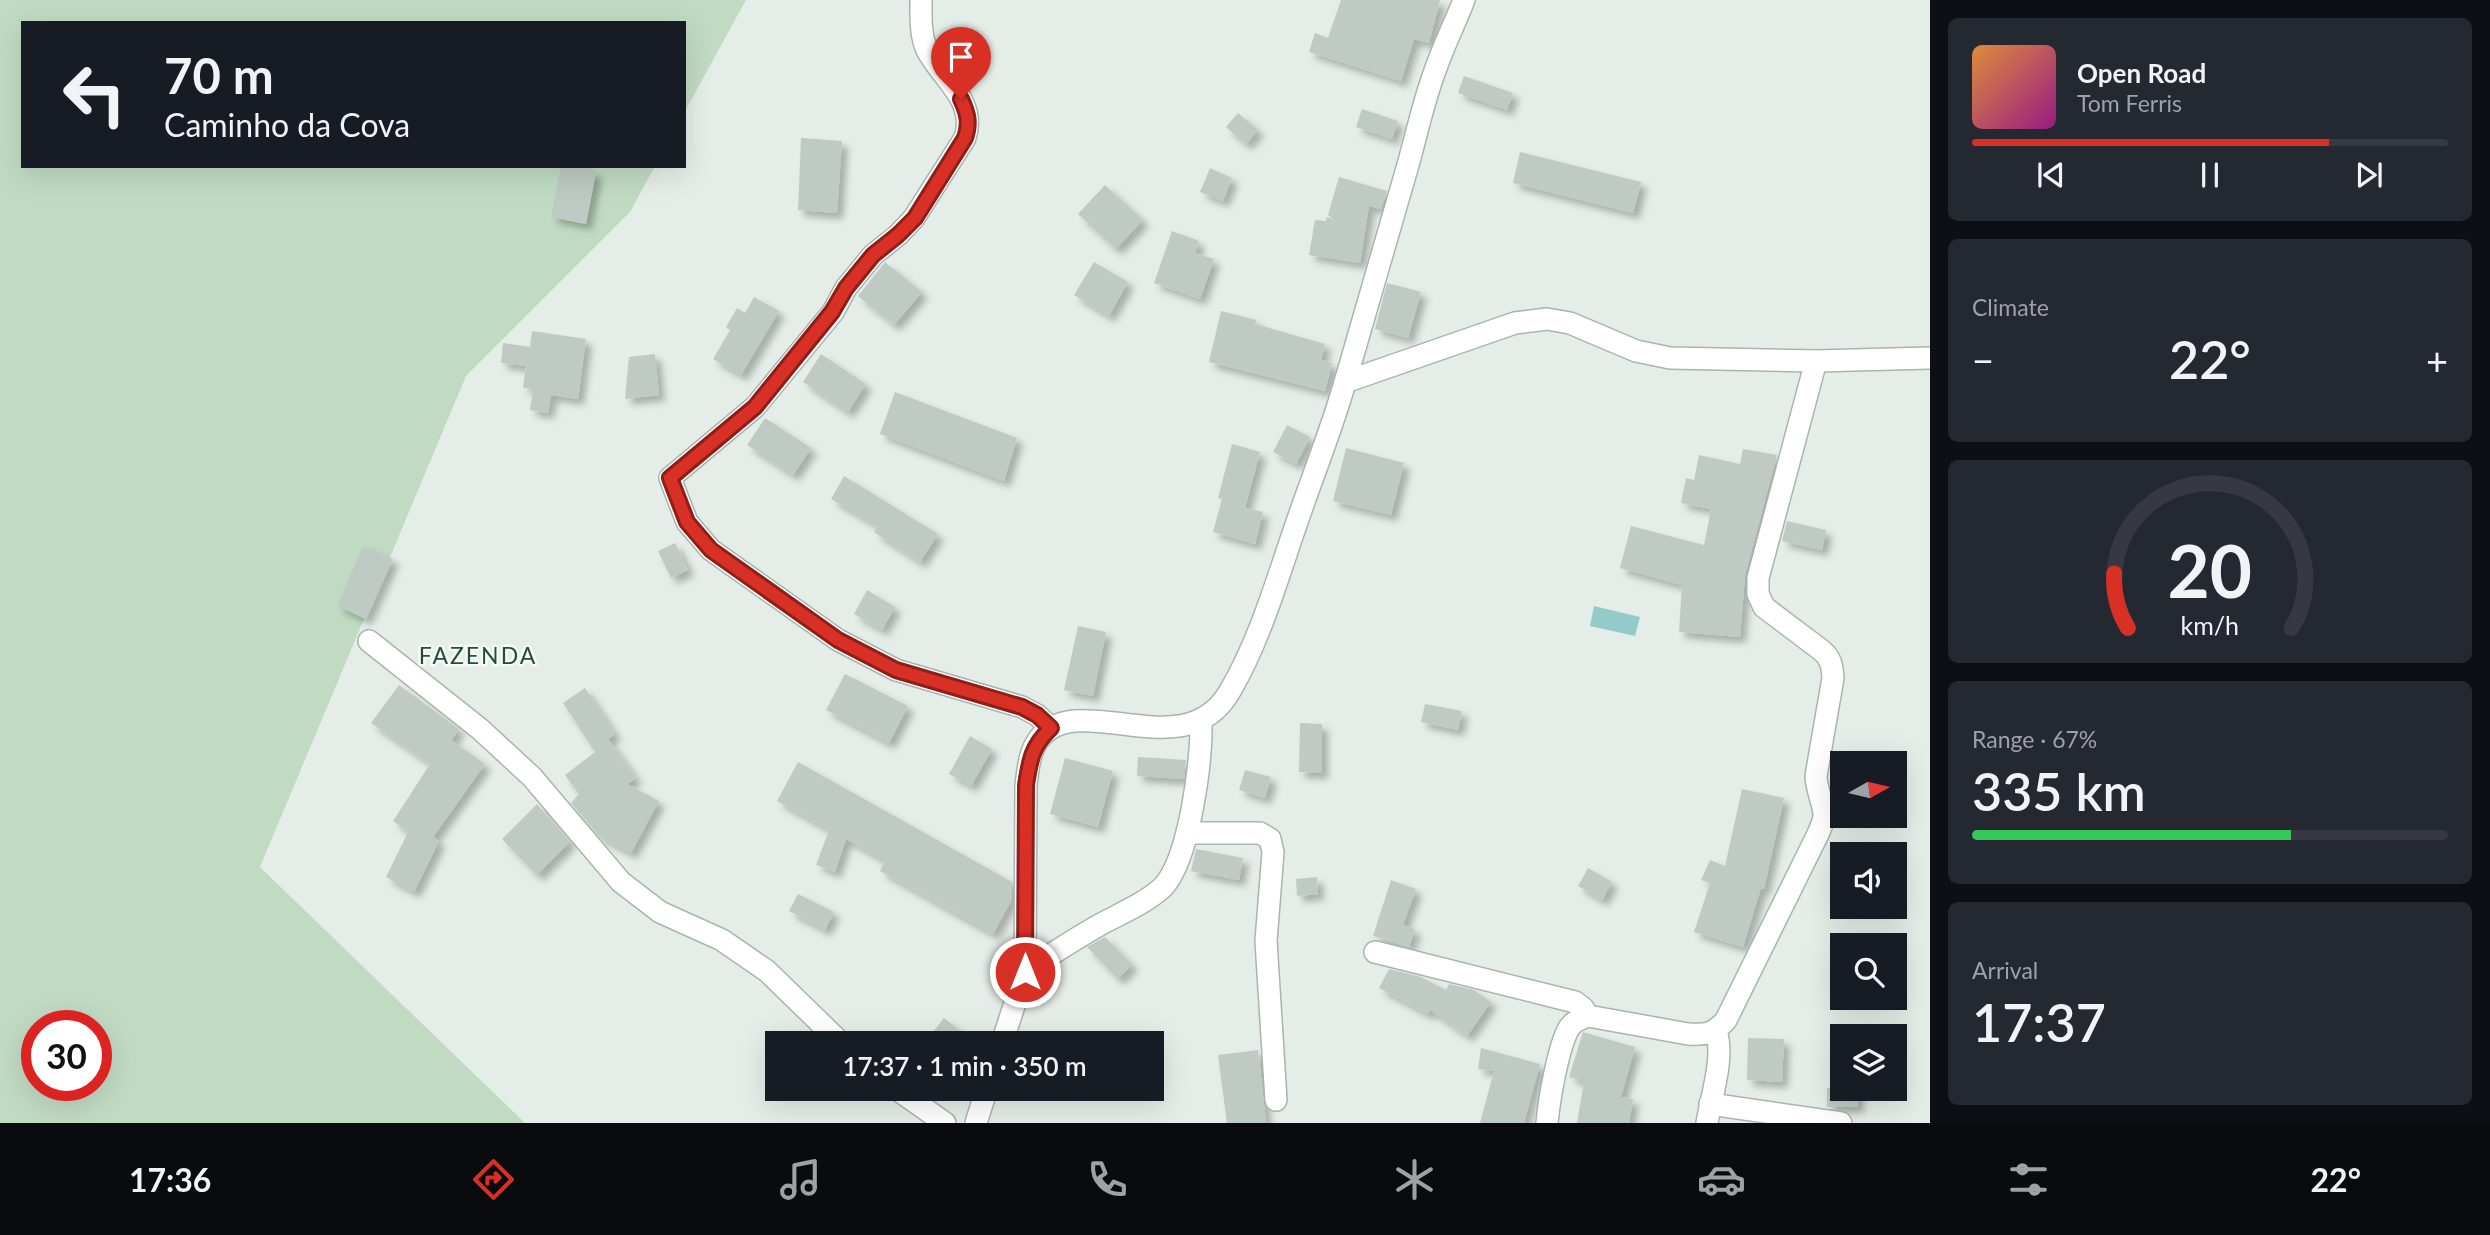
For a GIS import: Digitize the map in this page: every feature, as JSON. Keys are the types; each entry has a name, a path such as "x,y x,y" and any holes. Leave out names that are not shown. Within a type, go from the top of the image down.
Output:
{"street":[{"path":"921,0 921,25 926,48 968,113 969,127 965,138 915,218 873,255 846,288 832,312 755,407 670,478 687,522 711,550 838,640 896,670 1022,707 1037,715 1051,728"},
{"path":"1006,1031 1025,972 1026,785 1030,760 1038,740 1051,728 1068,722 1155,728 1201,720 1224,701 1240,673 1274,589 1345,382 1435,70 1464,0"},
{"path":"1345,382 1515,323 1546,319 1570,323 1636,351 1670,358 1816,361 1930,358"},
{"path":"1547,1123 1560,1056 1569,1029 1578,1020 1588,1016 1688,1034 1704,1035 1716,1032 1726,1020 1824,818 1816,790 1816,776 1833,678 1832,665 1829,657 1821,650 1764,607 1758,594 1758,578 1816,361"},
{"path":"369,641 480,729 532,777 621,882 660,912 722,940 767,971 829,1031"},
{"path":"1025,972 1069,942 1163,887 1176,867 1187,833 1202,745 1201,720"},
{"path":"1187,833 1260,833 1270,839 1273,852 1266,941 1276,1100"},
{"path":"1375,952 1575,1002 1588,1016"},
{"path":"1716,1032 1720,1052 1709,1114 1841,1123"},
{"path":"914,1101 945,1123"},
{"path":"976,1123 983,1101"}],"green space":[{"path":"0,0 746,0 686,109 686,21 21,21 21,168 654,168 630,212 466,376 260,867 525,1123 0,1123"}],"water":[{"path":"1594,606 1640,617 1635,636 1590,626"}],"building":[{"path":"1341,0 1440,0 1429,43 1414,39 1401,81 1309,52 1315,33 1328,38"},
{"path":"1464,76 1513,93 1507,110 1458,93"},
{"path":"1362,109 1398,121 1392,139 1356,127"},
{"path":"1238,113 1258,130 1246,144 1226,127"},
{"path":"801,138 842,141 837,213 798,210"},
{"path":"1520,152 1641,182 1633,213 1513,183"},
{"path":"561,168 585,168 596,172 586,224 551,217"},
{"path":"1210,168 1232,178 1223,201 1200,192"},
{"path":"1339,177 1387,191 1381,209 1369,206 1360,263 1309,255 1315,220 1326,221 1327,217 1333,219 1328,215"},
{"path":"1105,185 1143,220 1116,249 1078,214"},
{"path":"1172,231 1199,241 1195,253 1214,259 1200,299 1154,283"},
{"path":"885,262 922,292 894,325 858,296"},
{"path":"1094,262 1128,282 1109,316 1074,295"},
{"path":"1387,283 1421,292 1408,338 1375,329"},
{"path":"754,297 779,311 741,375 713,359 730,330 726,327 737,308 745,313"},
{"path":"1221,311 1256,320 1255,324 1325,344 1321,360 1332,363 1325,391 1209,362"},
{"path":"532,331 586,339 578,399 551,395 548,413 530,410 533,389 523,388 526,366 501,363 503,343 530,347"},
{"path":"655,354 659,395 625,399 629,357"},
{"path":"821,354 866,384 848,412 803,382"},
{"path":"895,392 1017,438 1004,481 880,434"},
{"path":"765,418 811,448 793,475 747,445"},
{"path":"1287,425 1310,437 1296,464 1273,452"},
{"path":"1232,444 1260,452 1245,508 1263,512 1255,544 1213,532 1222,499 1218,498"},
{"path":"1346,448 1404,463 1391,515 1333,501"},
{"path":"1743,449 1777,455 1745,575 1740,637 1679,632 1682,585 1620,568 1631,526 1704,545 1711,509 1681,503 1686,478 1694,480 1699,455 1740,464"},
{"path":"844,476 938,534 920,562 874,532 878,526 831,499"},
{"path":"1787,521 1826,530 1822,550 1782,541"},
{"path":"675,543 688,570 671,578 658,551"},
{"path":"363,546 393,559 366,619 337,606"},
{"path":"867,590 895,607 882,630 854,614"},
{"path":"1078,626 1106,632 1093,696 1064,690"},
{"path":"845,674 908,706 889,743 826,710"},
{"path":"399,685 459,729 451,740 485,764 433,837 439,841 414,892 386,877 408,832 393,821 430,764 371,723"},
{"path":"585,688 615,734 608,739 636,778 627,784 659,801 631,853 600,837 571,803 579,794 565,775 595,752 563,703"},
{"path":"1425,704 1462,711 1458,730 1421,722"},
{"path":"1300,723 1322,724 1322,773 1299,772"},
{"path":"970,736 992,749 971,786 949,774"},
{"path":"1138,757 1186,760 1184,779 1137,776"},
{"path":"1065,758 1113,771 1098,827 1050,814"},
{"path":"798,762 1012,882 1012,899 993,934 880,871 885,861 846,839 835,872 816,865 829,830 777,801"},
{"path":"1245,770 1271,777 1265,798 1239,790"},
{"path":"1742,789 1784,798 1764,889 1761,888 1743,947 1694,932 1710,883 1701,880 1710,860 1725,866"},
{"path":"537,804 570,842 537,875 502,839"},
{"path":"1196,849 1243,858 1239,880 1191,871"},
{"path":"1588,868 1612,882 1602,900 1578,886"},
{"path":"1317,877 1318,894 1297,896 1296,879"},
{"path":"1391,880 1416,889 1403,925 1415,929 1409,947 1373,936"},
{"path":"798,894 834,912 825,930 789,911"},
{"path":"1105,937 1132,965 1118,979 1087,947"},
{"path":"1389,969 1421,977 1446,990 1449,984 1474,990 1491,1002 1467,1036 1430,1010 1428,1014 1379,988"},
{"path":"944,1018 959,1030 958,1031 934,1031"},
{"path":"1583,1032 1635,1047 1621,1097 1633,1099 1629,1123 1577,1123 1584,1081 1569,1077"},
{"path":"1748,1038 1784,1039 1782,1082 1747,1080"},
{"path":"1481,1048 1540,1064 1524,1123 1480,1123 1494,1071 1478,1069"},
{"path":"1258,1050 1266,1123 1227,1123 1218,1055"},
{"path":"1827,1088 1830,1088 1830,1101 1858,1101 1858,1107 1827,1107"}],"district":[{"name":"FAZENDA","path":"478,655"}],"route":[{"path":"961,99 968,113 969,127 965,138 915,218 873,255 846,288 832,312 755,407 670,478 687,522 711,550 838,640 896,670 1022,707 1037,715 1051,728 1038,740 1030,760 1026,785 1025,972"}]}
